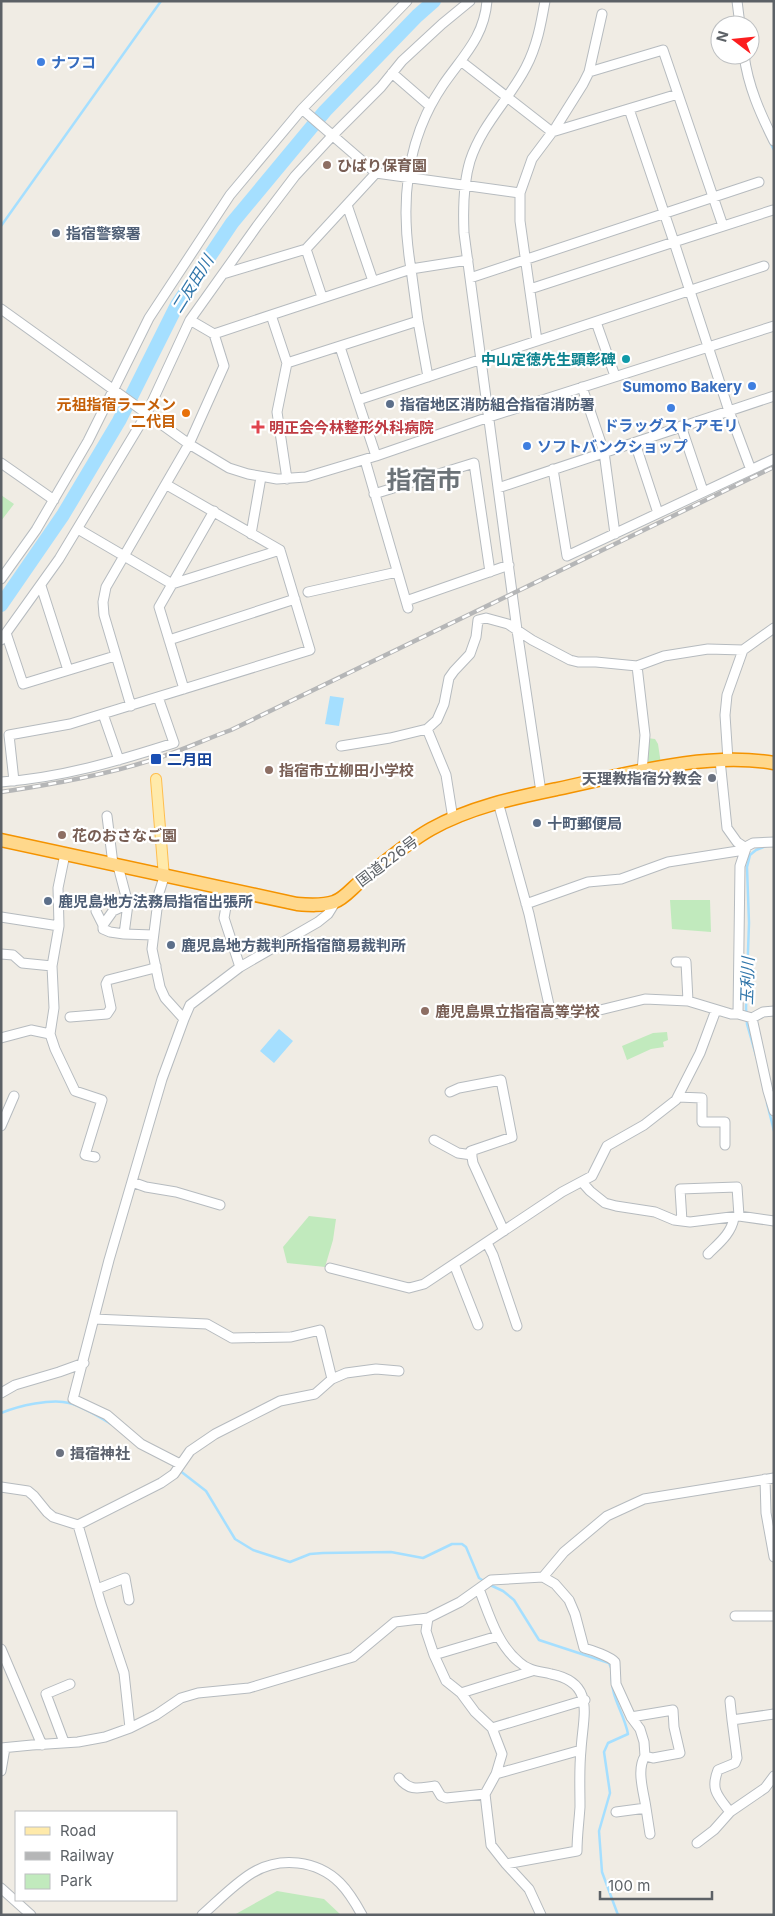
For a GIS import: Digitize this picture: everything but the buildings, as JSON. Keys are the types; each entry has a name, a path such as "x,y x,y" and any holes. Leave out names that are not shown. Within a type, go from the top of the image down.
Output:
{"highway":[{"name":"国道226号","path":"336,902 411,842 432,829 498,802 642,772 724,760 774,763"},
{"path":"1,840 297,904 317,905 336,902"}],"main road":[{"path":"156,779 164,876"}],"street":[{"path":"1,579 36,530 88,441 149,318 230,195 302,109 407,1"},
{"path":"116,656 23,684 4,637 41,586 78,529 144,412 190,320 223,274 295,176 332,135 381,87 402,61 470,1"},
{"path":"428,377 406,239 407,178 414,148 430,106 444,83 462,62 480,30 486,1"},
{"path":"541,792 517,630 462,208 470,162 476,145 526,68 536,43 545,1"},
{"path":"738,1 739,15"},
{"path":"537,341 520,221 520,193 532,159 552,132 589,72 602,14"},
{"path":"589,72 664,50 724,226"},
{"path":"462,62 552,132"},
{"path":"746,65 750,88 774,141"},
{"path":"392,73 430,106"},
{"path":"552,132 678,94"},
{"path":"302,109 376,173 520,193"},
{"path":"629,109 729,411 751,470"},
{"path":"223,274 306,249 376,173"},
{"path":"470,278 759,182"},
{"path":"347,205 373,281"},
{"path":"530,289 773,210"},
{"path":"306,249 322,297"},
{"path":"214,334 411,269 468,260"},
{"path":"358,400 764,266"},
{"path":"1,309 189,444 229,468 261,477 287,479 306,477 364,460 489,417 774,326"},
{"path":"270,315 287,363 277,412 287,479"},
{"path":"131,706 104,615 103,602 106,587 189,444 224,366 214,334 190,320"},
{"path":"287,363 418,321"},
{"path":"596,322 615,376"},
{"path":"340,347 376,456"},
{"path":"582,387 604,452 615,534"},
{"path":"498,488 774,396"},
{"path":"681,426 703,491"},
{"path":"635,443 658,513"},
{"path":"364,460 407,605 509,565"},
{"path":"553,469 567,556 703,491 774,460"},
{"path":"1,463 54,500"},
{"path":"374,494 474,464 490,572"},
{"path":"251,534 261,477"},
{"path":"14,781 10,735 70,724 310,650 280,550 166,485"},
{"path":"184,689 159,607 214,511"},
{"path":"78,529 172,584 280,550"},
{"path":"308,592 397,572"},
{"path":"41,586 68,670"},
{"path":"169,640 295,599"},
{"path":"341,746 390,738 427,729 437,720 442,711 449,678 470,654 476,636 478,620 486,618 508,624 570,660 578,662 637,666 664,656 708,649 743,650"},
{"path":"746,848 737,842 728,828 724,760 727,695 743,650 774,628"},
{"path":"637,666 645,735 642,772"},
{"path":"1,782 48,777 119,760 174,743 158,697"},
{"path":"103,714 119,760"},
{"path":"427,729 446,775 453,819"},
{"path":"498,802 526,904 551,1014 600,1010 638,1000 688,1001 731,1014 752,1018 763,1012 774,1011"},
{"path":"107,816 115,865 128,904 124,934"},
{"path":"526,904 588,882 621,879 668,862 738,851 753,844 774,842"},
{"path":"738,1014 740,866 746,848"},
{"path":"65,854 58,888 59,926 52,966 54,1008 50,1034 75,1091 102,1100 85,1155 95,1157"},
{"path":"164,876 159,892 152,949 164,998 184,1018"},
{"path":"229,890 224,918 240,967"},
{"path":"180,1464 136,1440 107,1415 73,1399 84,1362 108,1260 162,1079 190,1005 240,967 318,922 328,914 336,902"},
{"path":"103,925 113,911 128,904"},
{"path":"96,911 103,929 124,934 153,936"},
{"path":"1,917 59,926"},
{"path":"1,954 13,955 22,963 52,966"},
{"path":"676,962 686,962 688,1001"},
{"path":"70,1017 107,1014 111,1008 106,984 108,980 156,966"},
{"path":"330,1268 409,1288 424,1284 562,1192 592,1176 607,1146 644,1125 678,1097 700,1053 716,1010"},
{"path":"752,1018 774,1111"},
{"path":"1,1038 31,1030 50,1034"},
{"path":"450,1092 459,1088 501,1080 512,1137 471,1151 473,1163 504,1231"},
{"path":"1,1126 14,1096"},
{"path":"678,1097 702,1098 702,1122 725,1122 725,1145"},
{"path":"434,1140 458,1153 472,1156"},
{"path":"132,1182 220,1205"},
{"path":"582,1182 590,1191 605,1202 616,1206 655,1212 682,1221 690,1222 736,1217 774,1221"},
{"path":"682,1221 680,1189 737,1187 736,1217 732,1227 708,1254"},
{"path":"487,1243 493,1255 517,1326"},
{"path":"454,1264 478,1325"},
{"path":"94,1319 207,1324 232,1338 291,1337 320,1330 332,1379"},
{"path":"1,1392 15,1384 58,1372 84,1362"},
{"path":"1,1487 28,1491 53,1517 78,1525 161,1483 174,1474 190,1452 215,1434 280,1401 315,1394 332,1379 346,1373 376,1369 399,1371"},
{"path":"543,1577 564,1552 607,1516 654,1498 769,1478 766,1512 774,1557"},
{"path":"78,1525 124,1672 130,1728"},
{"path":"1,1771 3,1748 106,1738 156,1715 181,1698 198,1693 249,1688 352,1657 395,1622 428,1618 460,1602 491,1580 543,1577 555,1584 568,1600 575,1614 584,1648 612,1658 615,1662 616,1684 631,1717 640,1729 644,1742 645,1756 642,1762 641,1774 650,1834"},
{"path":"97,1589 125,1578 129,1600"},
{"path":"479,1588 498,1636 518,1662 532,1672"},
{"path":"735,1616 774,1616"},
{"path":"428,1618 426,1631 434,1655 449,1684 461,1693 475,1712 492,1728 502,1754 496,1774 485,1794 491,1845 529,1889 541,1915"},
{"path":"434,1655 498,1636"},
{"path":"1,1649 42,1745"},
{"path":"461,1693 532,1672 552,1674 568,1679 575,1684 585,1700 578,1772 580,1808 576,1829 577,1851 506,1864"},
{"path":"64,1742 46,1694 70,1684"},
{"path":"492,1728 585,1700"},
{"path":"730,1701 737,1758 734,1763 718,1770 714,1779 715,1792 730,1812"},
{"path":"631,1717 673,1710 674,1726 680,1752 653,1758 645,1756"},
{"path":"732,1720 774,1714"},
{"path":"496,1774 580,1750"},
{"path":"697,1843 714,1830 730,1812 765,1788 774,1776"},
{"path":"399,1778 406,1786 411,1788 435,1786 441,1796 446,1798 485,1794"},
{"path":"616,1812 646,1808"},
{"path":"202,1915 252,1873 270,1865 292,1862 308,1864 325,1871 340,1883 353,1899 362,1915"},
{"path":"1,1888 15,1901"},
{"path":"15,1901 31,1915"}],"green space":[{"path":"1,495 14,504 1,521"},
{"path":"647,738 655,739 658,744 661,764 645,767"},
{"path":"670,900 710,900 711,932 672,929"},
{"path":"667,1032 668,1040 663,1042 664,1047 651,1049 627,1060 622,1046 653,1033"},
{"path":"309,1216 336,1219 333,1240 325,1267 287,1263 283,1247"},
{"path":"277,1891 324,1899 341,1915 234,1915"}],"water":[{"path":"330,696 344,698 339,726 325,724"},
{"path":"279,1029 293,1041 274,1063 260,1051"}],"waterway":[{"path":"1,226 161,1"},
{"name":"二反田川","path":"1,605 63,515 119,421 177,305 232,223 325,111 417,16 434,1"},
{"path":"770,142 774,150"},
{"name":"玉利川","path":"757,1059 747,1024 746,1008 749,923 747,867 750,855 766,846"},
{"name":"玉利川","path":"767,1103 774,1131"},
{"path":"1,1413 16,1408 54,1401 80,1407 111,1424"},
{"path":"179,1470 206,1491 235,1539 253,1550 290,1562 310,1554 323,1553 391,1552 423,1558 452,1544 462,1544 466,1547 479,1578 484,1581"},
{"path":"488,1584 503,1591 514,1600 539,1640 609,1663 612,1670"},
{"path":"612,1675 613,1690 628,1734 608,1743 604,1752 610,1793 599,1831 602,1872 618,1915"}],"railway":[{"path":"1,792 118,770 165,756 231,730 774,467"}],"place":[{"name":"ナフコ","path":"41,62"},
{"name":"ひばり保育園","path":"327,165"},
{"name":"指宿警察署","path":"56,233"},
{"name":"中山定徳先生顕彰碑","path":"626,359"},
{"name":"Sumomo Bakery","path":"752,386"},
{"name":"指宿地区消防組合指宿消防署","path":"390,404"},
{"name":"ドラッグストアモリ","path":"671,408"},
{"name":"元祖指宿ラーメン 二代目","path":"186,413"},
{"name":"明正会今林整形外科病院","path":"258,427"},
{"name":"ソフトバンクショップ","path":"527,446"},
{"name":"二月田","path":"156,759"},
{"name":"指宿市立柳田小学校","path":"269,770"},
{"name":"天理教指宿分教会","path":"712,778"},
{"name":"十町郵便局","path":"537,823"},
{"name":"花のおさなご園","path":"62,835"},
{"name":"鹿児島地方法務局指宿出張所","path":"48,901"},
{"name":"鹿児島地方裁判所指宿簡易裁判所","path":"171,945"},
{"name":"鹿児島県立指宿高等学校","path":"425,1011"},
{"name":"揖宿神社","path":"60,1453"}],"district":[{"name":"指宿市","path":"424,480"}]}
